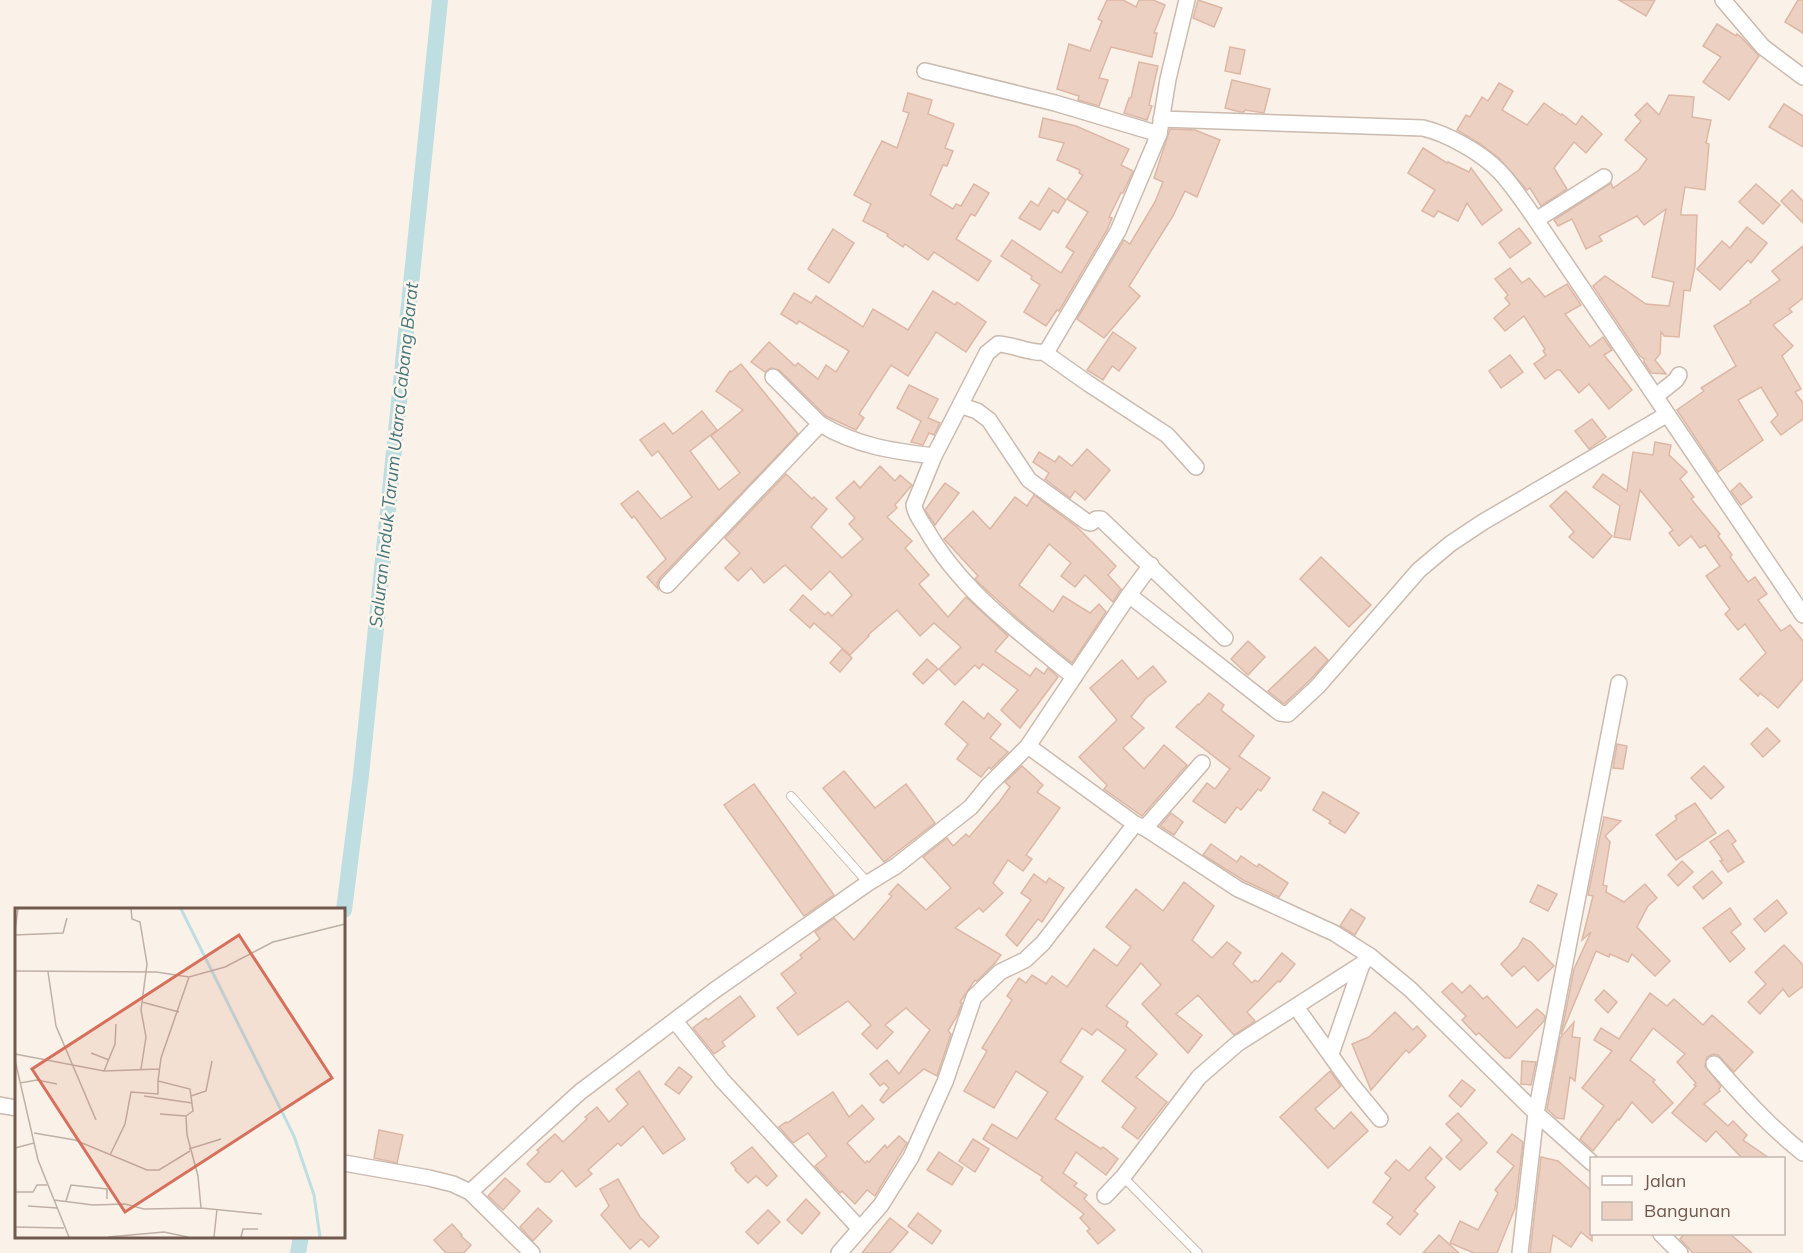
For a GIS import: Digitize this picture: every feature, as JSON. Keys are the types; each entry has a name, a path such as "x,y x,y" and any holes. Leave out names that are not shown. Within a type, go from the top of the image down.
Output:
{"street":[{"path":"1045,352 1118,231 1160,127 1177,36 1187,0"},
{"path":"1723,0 1763,46 1803,77"},
{"path":"925,71 1160,127 1430,129 1471,151 1499,171 1536,220 1803,615"},
{"path":"1536,220 1604,177"},
{"path":"1074,677 990,608 960,576 935,546 914,505 934,456 962,406 984,358 998,344 1009,344 1037,353 1045,352 1167,435 1196,467"},
{"path":"1656,396 1679,375"},
{"path":"773,377 820,424 842,437 894,452 934,456"},
{"path":"962,406 977,411 989,420 1029,480 1086,522 1091,523 1096,519 1101,519 1225,638"},
{"path":"1129,595 1280,713 1288,714 1318,686 1419,570 1450,544 1666,415"},
{"path":"667,585 820,424"},
{"path":"470,1192 580,1092 715,990 868,883 896,866 971,807 988,786 1028,746 1151,565"},
{"path":"1520,1253 1536,1113 1619,683"},
{"path":"1028,746 1140,826 1238,890 1334,933 1366,960 1410,989 1536,1113 1590,1161"},
{"path":"839,1253 881,1205 911,1157 945,1082 974,997 1000,972 1025,960 1043,943 1140,826 1202,763"},
{"path":"1105,1196 1123,1177 1199,1077 1237,1044 1366,960"},
{"path":"1331,1054 1366,960"},
{"path":"1296,1006 1380,1119"},
{"path":"675,1021 722,1080 860,1228"},
{"path":"1714,1064 1745,1100 1786,1140 1803,1153"},
{"path":"0,1105 15,1108"},
{"path":"345,1163 429,1178 453,1184 470,1192 532,1253"},
{"path":"1663,1235 1680,1253"}],"lane":[{"path":"791,796 868,883"},
{"path":"1123,1177 1198,1253"}],"building":[{"path":"1107,0 1123,0 1136,7 1139,0 1153,0 1165,5 1154,33 1157,33 1152,57 1111,47 1099,78 1108,80 1099,106 1078,100 1079,96 1057,89 1069,44 1090,51 1102,21 1098,19"},
{"path":"1198,0 1222,8 1214,27 1193,18"},
{"path":"1619,0 1655,0 1646,16"},
{"path":"1798,0 1803,0 1803,33 1785,22"},
{"path":"1717,24 1736,36 1737,34 1759,56 1729,100 1703,82 1721,57 1703,46"},
{"path":"1230,47 1245,50 1240,74 1225,71"},
{"path":"1139,62 1158,66 1149,105 1152,106 1147,120 1124,113 1129,98 1131,98"},
{"path":"1232,80 1270,89 1264,113 1245,110 1240,112 1225,108"},
{"path":"1499,83 1513,91 1502,110 1527,125 1544,103 1576,125 1582,116 1602,134 1586,153 1574,142 1554,168 1567,189 1541,206 1530,188 1527,190 1499,158 1457,130 1466,115 1470,117 1482,97 1488,101"},
{"path":"908,93 932,100 928,114 954,124 945,148 953,151 947,166 943,165 930,195 953,209 956,204 961,206 974,184 989,193 975,216 971,214 956,239 991,261 978,281 934,252 928,260 905,244 903,247 887,236 888,234 863,221 871,204 854,195 882,141 897,148 909,113 903,111"},
{"path":"1669,95 1694,97 1692,117 1711,120 1706,143 1709,144 1705,190 1685,187 1681,215 1697,215 1695,266 1690,291 1684,290 1679,337 1664,336 1661,332 1660,354 1655,360 1666,374 1651,373 1644,359 1593,286 1605,276 1646,304 1669,306 1674,282 1652,277 1666,209 1644,225 1637,216 1599,236 1602,241 1586,249 1572,219 1558,226 1554,220 1611,183 1613,188 1639,170 1647,159 1625,140 1641,121 1635,115 1647,103 1659,115"},
{"path":"1784,104 1803,116 1803,147 1769,127"},
{"path":"1043,118 1076,126 1129,149 1121,165 1133,171 1109,217 1112,218 1107,230 1059,311 1057,310 1046,326 1024,312 1040,285 1031,279 1032,276 1001,256 1012,240 1061,273 1074,252 1066,247 1088,212 1067,199 1083,175 1079,173 1080,170 1057,160 1064,143 1039,137"},
{"path":"1170,129 1195,130 1220,140 1197,197 1185,191 1173,216 1129,286 1140,296 1104,338 1077,319 1124,240 1130,244 1155,202 1163,182 1154,178"},
{"path":"1423,148 1447,163 1469,172 1471,168 1502,210 1482,225 1467,203 1458,221 1438,211 1434,217 1422,211 1435,190 1408,173"},
{"path":"1756,184 1780,205 1763,224 1739,202"},
{"path":"1049,188 1066,200 1058,213 1053,210 1040,230 1019,218 1031,201 1038,206"},
{"path":"1792,190 1803,201 1803,223 1781,201"},
{"path":"1747,227 1767,243 1751,263 1748,260 1720,290 1697,269 1722,241 1730,248"},
{"path":"1519,228 1531,243 1510,258 1499,243"},
{"path":"833,229 854,243 829,283 808,269"},
{"path":"1803,246 1803,298 1789,309 1792,312 1773,325 1793,346 1782,356 1801,389 1795,392 1803,403 1803,419 1781,435 1771,422 1778,415 1761,387 1738,400 1763,440 1718,472 1677,410 1704,391 1701,388 1736,366 1714,326 1751,303 1750,301 1780,280 1772,271"},
{"path":"1510,268 1522,283 1529,278 1545,297 1567,284 1581,305 1565,314 1590,347 1603,337 1612,350 1604,355 1632,390 1609,409 1589,384 1579,393 1560,370 1545,379 1534,364 1546,355 1543,351 1545,349 1524,316 1505,331 1494,318 1510,304 1505,298 1508,295 1495,279"},
{"path":"933,291 955,305 957,302 986,322 966,352 936,332 908,376 891,365 859,414 864,418 856,430 826,416 779,370 771,368 765,372 751,362 769,342 795,366 798,363 818,379 826,365 836,372 849,351 799,321 797,324 781,314 794,293 811,303 816,296 863,327 873,309 908,330"},
{"path":"1113,332 1136,348 1119,371 1112,366 1103,380 1087,370"},
{"path":"1510,355 1523,372 1501,388 1489,371"},
{"path":"741,364 798,434 660,578 657,583 658,589 647,577 666,559 634,516 632,518 621,504 638,491 661,519 692,497 658,451 652,456 640,440 664,423 673,434 702,411 717,430 690,451 719,490 740,473 711,436 743,410 716,391 730,371"},
{"path":"909,385 938,399 928,418 940,423 934,435 929,433 923,445 911,442 921,421 897,408"},
{"path":"1592,419 1606,437 1589,449 1575,431"},
{"path":"1655,442 1671,445 1669,455 1687,472 1680,479 1694,497 1691,499 1720,534 1718,536 1732,555 1730,557 1748,582 1755,577 1767,594 1758,600 1781,631 1790,625 1803,641 1803,679 1778,708 1760,693 1758,696 1740,679 1766,653 1745,624 1738,630 1725,614 1730,609 1706,576 1720,566 1705,545 1700,548 1691,536 1679,546 1669,533 1673,530 1640,490 1630,540 1614,537 1620,506 1593,487 1603,474 1627,491 1633,452 1653,455"},
{"path":"1087,449 1110,470 1085,500 1075,491 1070,498 1045,479 1049,473 1033,462 1039,452 1055,462 1059,456 1072,466"},
{"path":"880,466 895,481 900,475 912,485 895,505 897,508 887,517 912,541 905,548 929,575 919,584 948,617 966,597 1008,636 995,651 1030,676 1036,668 1044,674 1048,668 1058,677 1020,728 1001,710 1018,690 983,664 979,669 975,665 955,685 939,669 961,647 934,623 920,636 897,610 868,635 850,655 814,623 810,628 790,610 803,595 825,615 828,612 832,616 852,595 830,571 811,590 785,565 764,583 751,568 738,581 725,568 740,553 725,538 786,474 812,499 814,497 827,509 811,527 842,558 863,539 849,524 855,518 836,498 854,481 860,488"},
{"path":"945,483 959,493 935,525 925,510"},
{"path":"1740,483 1752,497 1741,505 1731,491"},
{"path":"1566,491 1612,536 1593,558 1569,537 1574,532 1550,506"},
{"path":"1034,495 1077,527 1116,566 1108,575 1121,589 1113,602 1085,575 1075,587 1061,576 1071,563 1049,544 1019,585 1053,612 1063,596 1090,613 1099,604 1106,612 1072,663 1019,620 981,585 975,579 978,576 944,539 973,511 990,529 1015,497 1027,506"},
{"path":"1321,557 1371,605 1349,627 1300,579"},
{"path":"1248,641 1265,657 1248,675 1231,659"},
{"path":"1315,647 1328,660 1284,704 1268,691"},
{"path":"842,649 852,658 840,672 830,663"},
{"path":"927,659 938,669 923,684 913,674"},
{"path":"1122,660 1138,679 1153,666 1166,682 1146,698 1131,717 1144,728 1123,748 1144,769 1164,745 1187,765 1142,816 1104,789 1107,785 1079,757 1117,720 1090,688"},
{"path":"1209,693 1224,705 1221,710 1254,736 1239,756 1270,778 1261,791 1258,789 1241,810 1237,807 1225,823 1193,801 1207,783 1215,789 1230,769 1176,727"},
{"path":"963,701 984,719 988,713 1001,724 990,738 1008,752 991,769 989,767 981,777 957,759 968,744 945,724"},
{"path":"1767,728 1780,741 1763,757 1751,744"},
{"path":"1617,744 1627,746 1623,769 1613,768"},
{"path":"1022,766 1043,785 1037,792 1060,808 1026,855 1032,859 1023,871 1008,860 993,883 1003,893 983,912 979,908 955,928 1001,955 977,981 975,980 960,1002 962,1003 957,1016 948,1031 951,1034 937,1076 924,1069 883,1103 880,1100 889,1088 884,1083 880,1086 870,1074 887,1060 899,1074 930,1030 906,1008 885,1025 893,1032 877,1049 862,1034 871,1025 848,1001 798,1035 777,1008 796,993 781,974 802,958 800,955 820,939 815,932 834,918 854,940 892,896 889,894 898,884 926,910 951,888 923,857 947,838 953,846 966,834 969,837 1010,787 1005,782"},
{"path":"1704,766 1724,787 1711,799 1691,778"},
{"path":"844,771 875,808 906,784 935,823 884,862 823,788"},
{"path":"754,784 834,895 804,916 724,805"},
{"path":"1323,792 1359,813 1345,833 1313,810"},
{"path":"1695,803 1716,833 1676,860 1656,835 1677,819 1675,816"},
{"path":"1171,813 1183,822 1174,835 1160,826"},
{"path":"1604,817 1621,821 1605,836 1610,842 1603,885 1607,886 1606,892 1624,902 1645,884 1657,898 1648,906 1637,927 1670,961 1655,976 1632,954 1628,962 1596,951 1561,1035 1574,969 1591,932 1582,940 1593,896 1588,895"},
{"path":"1728,830 1736,841 1732,844 1744,862 1728,872 1720,861 1723,860 1710,842"},
{"path":"1211,844 1237,862 1241,856 1257,867 1259,864 1288,883 1279,897 1243,880 1203,855"},
{"path":"1682,861 1693,872 1678,886 1668,875"},
{"path":"1712,871 1722,883 1703,899 1693,887"},
{"path":"1034,874 1046,883 1049,878 1064,888 1042,922 1038,919 1017,946 1006,935 1031,900 1021,893"},
{"path":"1184,882 1214,906 1192,940 1212,958 1227,942 1241,953 1233,964 1252,983 1255,980 1258,982 1282,953 1295,964 1280,982 1278,981 1247,1012 1255,1021 1234,1035 1198,995 1176,1014 1202,1035 1188,1053 1142,1004 1161,985 1141,963 1106,1006 1128,1022 1126,1026 1157,1054 1136,1077 1167,1102 1138,1139 1122,1127 1136,1108 1102,1081 1126,1050 1097,1029 1092,1035 1082,1028 1060,1062 1083,1077 1055,1119 1101,1149 1103,1147 1118,1159 1106,1175 1076,1152 1063,1173 1077,1183 1074,1186 1087,1195 1084,1199 1115,1230 1098,1244 1087,1231 1090,1229 1080,1218 1084,1214 1041,1180 1043,1177 983,1139 992,1124 1017,1139 1048,1092 1016,1071 994,1108 964,1091 987,1051 982,1048 1012,1000 1007,996 1019,978 1026,983 1032,975 1046,984 1052,976 1067,987 1094,949 1117,966 1131,947 1106,927 1136,889 1163,911"},
{"path":"1538,885 1557,894 1548,911 1530,902"},
{"path":"1777,900 1787,913 1765,932 1754,919"},
{"path":"1730,908 1741,924 1731,932 1745,949 1730,962 1703,928"},
{"path":"1351,909 1365,918 1355,935 1340,926"},
{"path":"1523,938 1531,942 1554,966 1538,981 1524,966 1512,976 1501,964 1518,947"},
{"path":"1784,945 1803,965 1803,986 1789,997 1783,989 1760,1014 1748,1002 1766,984 1755,972"},
{"path":"1452,983 1462,993 1470,985 1483,999 1487,996 1517,1028 1537,1009 1545,1016 1544,1021 1510,1058 1505,1058 1479,1033 1476,1035 1462,1020 1466,1016 1442,992"},
{"path":"1604,990 1617,1002 1608,1013 1595,1000"},
{"path":"1650,993 1667,1006 1674,999 1703,1025 1712,1015 1753,1052 1734,1072 1718,1055 1713,1054 1707,1057 1705,1066 1721,1086 1720,1091 1704,1104 1728,1126 1733,1121 1747,1135 1743,1140 1768,1157 1741,1157 1716,1131 1706,1142 1672,1113 1696,1086 1694,1085 1696,1083 1677,1062 1685,1054 1653,1028 1630,1060 1655,1080 1653,1082 1673,1103 1652,1123 1632,1102 1593,1151 1580,1139 1604,1106 1582,1088 1612,1051 1594,1040 1601,1028 1619,1039"},
{"path":"740,996 755,1016 722,1042 725,1046 714,1054 693,1028 706,1018 708,1020"},
{"path":"1395,1012 1413,1030 1417,1026 1426,1036 1409,1053 1406,1050 1371,1090 1352,1044 1369,1037"},
{"path":"1574,1022 1572,1037 1580,1038 1575,1081 1570,1077 1564,1119 1557,1118 1547,1109 1560,1038"},
{"path":"1522,1061 1536,1062 1531,1085 1521,1084"},
{"path":"679,1067 692,1077 679,1094 665,1084"},
{"path":"639,1071 685,1139 663,1154 643,1126 621,1146 618,1143 588,1170 592,1174 576,1187 562,1170 550,1182 545,1182 527,1164 539,1152 537,1150 555,1134 563,1142 597,1107 609,1122 628,1104 616,1089"},
{"path":"1330,1071 1341,1086 1315,1109 1334,1129 1351,1112 1368,1131 1328,1168 1280,1117"},
{"path":"1462,1080 1475,1090 1461,1107 1449,1096"},
{"path":"833,1092 849,1117 862,1105 874,1119 847,1143 865,1163 869,1162 885,1145 887,1148 899,1136 907,1143 875,1196 867,1190 855,1204 842,1191 840,1193 815,1166 827,1156 808,1133 793,1143 779,1127"},
{"path":"1458,1113 1487,1143 1460,1170 1446,1157 1462,1140 1446,1124"},
{"path":"379,1130 403,1135 397,1163 374,1158"},
{"path":"1512,1134 1523,1142 1515,1208 1497,1253 1474,1253 1450,1243 1460,1221 1478,1230 1498,1193 1495,1190 1514,1166 1497,1152"},
{"path":"973,1139 989,1149 975,1172 959,1161"},
{"path":"752,1147 777,1176 767,1186 756,1176 748,1183 731,1163"},
{"path":"1430,1147 1442,1159 1425,1178 1435,1187 1414,1211 1418,1214 1400,1235 1387,1224 1393,1217 1373,1202 1391,1178 1385,1173 1396,1160 1409,1171"},
{"path":"939,1152 963,1168 952,1185 927,1170"},
{"path":"1541,1157 1558,1161 1590,1189 1592,1241 1581,1232 1571,1247 1553,1235 1550,1253 1530,1253"},
{"path":"505,1178 520,1191 503,1210 488,1196"},
{"path":"618,1179 640,1217 659,1237 649,1247 641,1239 630,1249 601,1215 609,1206 600,1189"},
{"path":"806,1199 820,1213 802,1234 787,1220"},
{"path":"538,1208 552,1221 533,1241 520,1227"},
{"path":"768,1210 780,1222 758,1244 746,1232"},
{"path":"918,1213 941,1231 932,1244 908,1226"},
{"path":"890,1218 908,1232 890,1253 862,1253"},
{"path":"452,1224 471,1245 464,1253 446,1253 434,1240"},
{"path":"1439,1235 1459,1253 1423,1253"},
{"path":"1683,1235 1731,1235 1752,1253 1693,1253 1680,1239"}],"waterway":[{"name":"Saluran Induk Tarum Utara Cabang Barat","path":"344,908 361,775 440,0"},
{"name":"Saluran Induk Tarum Utara Cabang Barat","path":"298,1253 301,1238"}]}
